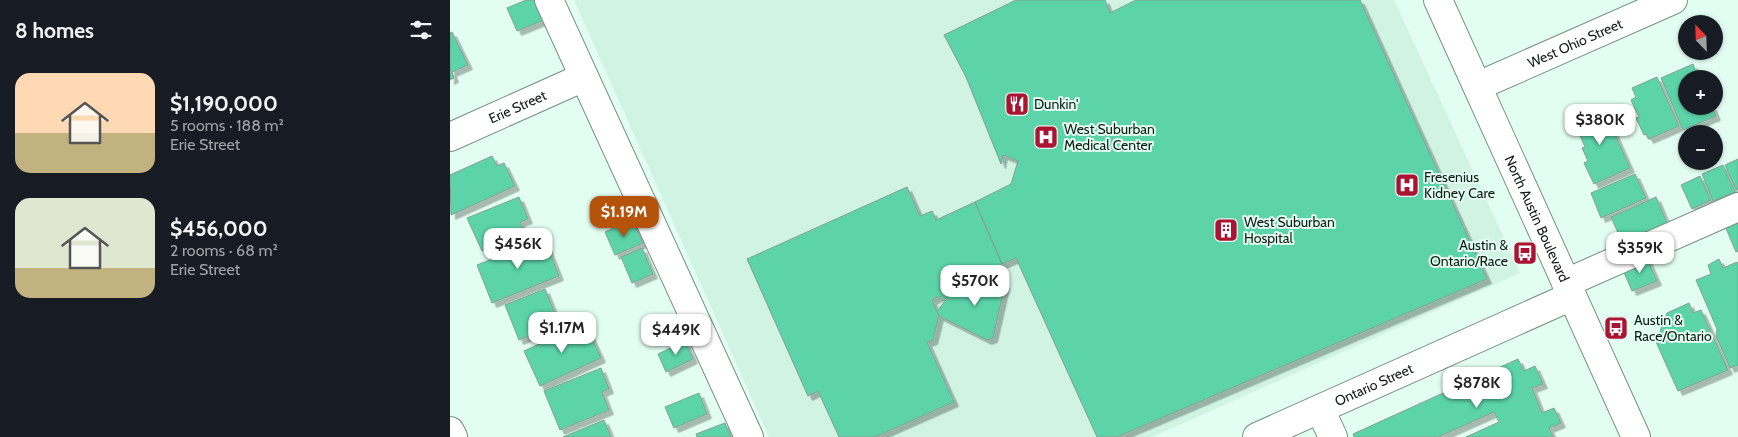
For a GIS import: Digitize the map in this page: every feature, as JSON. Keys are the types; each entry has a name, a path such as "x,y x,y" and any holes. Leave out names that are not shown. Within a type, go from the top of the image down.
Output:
{"street":[{"path":"549,0 749,437"},
{"name":"North Austin Boulevard","path":"1438,0 1636,437"},
{"name":"West Ohio Street","path":"1478,86 1673,0"},
{"name":"Erie Street","path":"450,137 584,77"},
{"name":"Ontario Street","path":"1257,437 1738,207"},
{"path":"1320,408 1333,437"},
{"path":"450,431 453,437"}],"shaded area":[{"name":"West Suburban Medical Center","path":"574,0 1394,0 1520,273 1152,437 769,437"}],"building":[{"path":"526,0 535,0 544,20 517,31 507,8"},
{"name":"West Suburban Hospital","path":"1016,0 1105,0 1110,13 1136,0 1360,0 1487,279 1117,437 1097,437 1016,258 1002,264 975,202 1011,184 1018,161 1003,155 1001,164 966,77 944,35"},
{"path":"452,32 468,65 452,72 454,78 450,80 450,33"},
{"path":"1693,64 1695,70 1679,70"},
{"path":"1678,71 1678,115 1716,116 1695,125 1681,125 1661,78"},
{"path":"1657,77 1678,126 1649,139 1646,134 1644,135 1636,118 1639,117 1631,100 1636,97 1632,88"},
{"path":"1595,107 1599,115 1605,112 1630,168 1594,184 1584,163 1588,161 1582,148 1585,147 1572,118"},
{"path":"492,156 497,166 504,163 515,186 451,215 450,175"},
{"path":"1738,159 1738,189 1736,190 1725,165"},
{"path":"1723,165 1735,192 1713,201 1702,174 1711,170 1723,170"},
{"path":"1635,174 1646,198 1601,218 1591,193"},
{"path":"1700,176 1711,200 1692,209 1681,185"},
{"path":"907,187 920,216 932,211 936,220 975,202 1002,264 965,280 967,285 954,290 943,301 940,296 932,300 939,316 933,340 927,342 954,402 875,437 839,437 818,391 808,396 747,259"},
{"path":"519,197 528,219 520,222 525,233 482,251 467,218"},
{"path":"1656,197 1667,223 1642,234 1643,238 1624,247 1611,217"},
{"path":"632,220 643,243 615,255 605,232"},
{"path":"1738,220 1738,251 1736,252 1725,226"},
{"path":"544,238 559,276 492,303 477,265"},
{"path":"642,248 653,274 632,283 621,257"},
{"path":"1647,258 1657,281 1632,291 1622,268"},
{"path":"1719,259 1723,268 1737,262 1738,264 1738,365 1730,368 1716,336 1717,329 1696,280 1711,274 1708,265"},
{"path":"983,280 1002,280 1005,285 993,338 987,340 939,316 937,311 954,290"},
{"path":"545,289 559,324 519,340 505,305"},
{"path":"1689,303 1693,313 1701,310 1728,370 1678,391 1656,342 1667,313"},
{"path":"585,323 601,358 540,386 524,351"},
{"path":"685,341 693,359 666,372 658,354"},
{"path":"1518,359 1524,371 1535,366 1543,384 1532,388 1542,413 1554,408 1561,423 1549,428 1553,437 1466,437 1499,422 1494,412 1438,437 1354,437 1353,434"},
{"path":"601,368 609,389 602,392 609,410 560,430 544,391"},
{"path":"699,393 707,414 674,428 665,407"},
{"path":"604,420 611,437 563,437"},
{"path":"725,423 731,437 697,437 696,434"}],"place":[{"name":"Dunkin'","path":"1017,104"},
{"name":"West Suburban Medical Center","path":"1046,137"},
{"name":"Fresenius Kidney Care","path":"1407,185"},
{"name":"West Suburban Hospital","path":"1226,230"},
{"name":"Austin & Ontario/Race","path":"1525,253"},
{"name":"Austin & Race/Ontario","path":"1616,328"}]}
